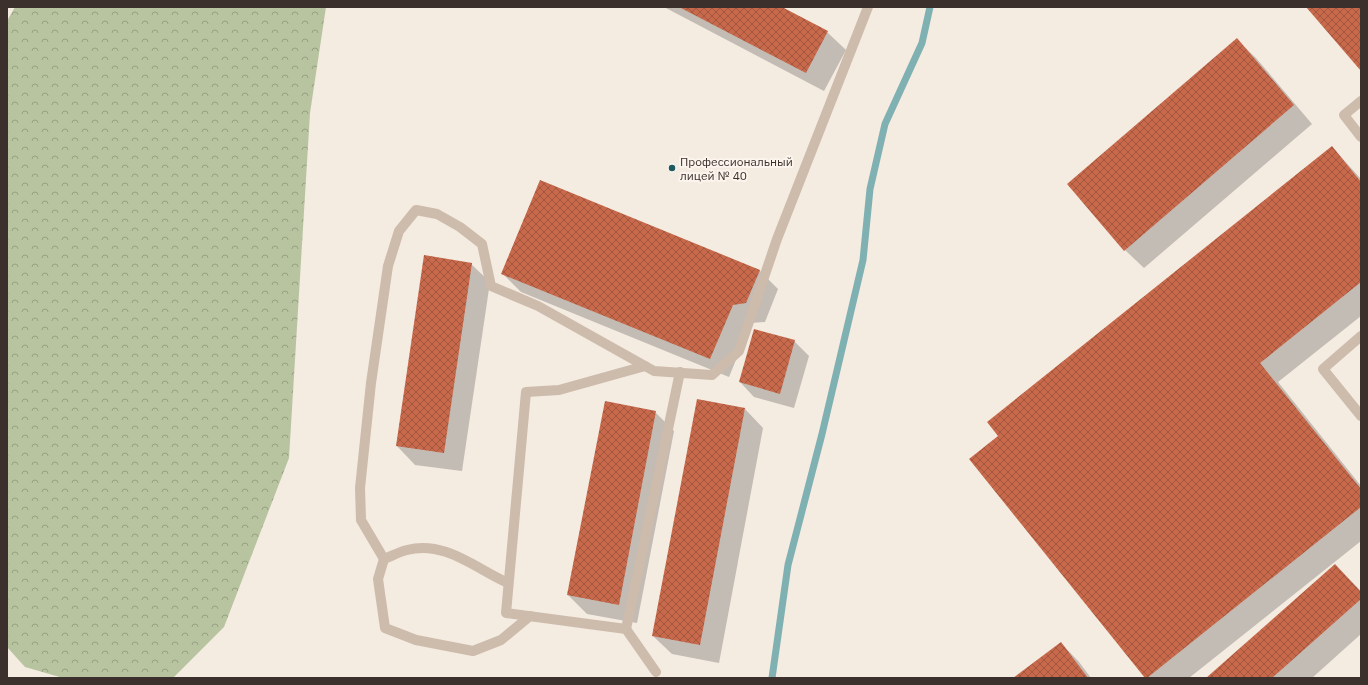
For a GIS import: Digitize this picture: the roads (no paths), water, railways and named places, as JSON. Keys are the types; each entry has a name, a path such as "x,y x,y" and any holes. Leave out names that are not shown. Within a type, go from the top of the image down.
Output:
{"street":[{"path":"530,616 501,640 473,651 416,640 385,628 378,580 384,559 361,520 360,488 371,383 388,266 399,231 416,210 437,214 460,227 482,244 491,286 538,306 654,371 712,375 739,351 777,239 868,7"},
{"path":"1361,101 1344,115 1361,137"},
{"path":"1361,336 1323,369 1361,416"},
{"path":"626,629 506,613 508,583 526,392 559,390 645,366"},
{"path":"656,672 626,629 680,372"},
{"path":"384,559 408,549 438,548 465,560 488,574 508,583"}],"waterway":[{"path":"772,678 788,565 822,434 863,260 870,189 885,124 922,43 930,7"}],"place":[{"name":"Профессиональный лицей № 40","path":"672,168"}]}
